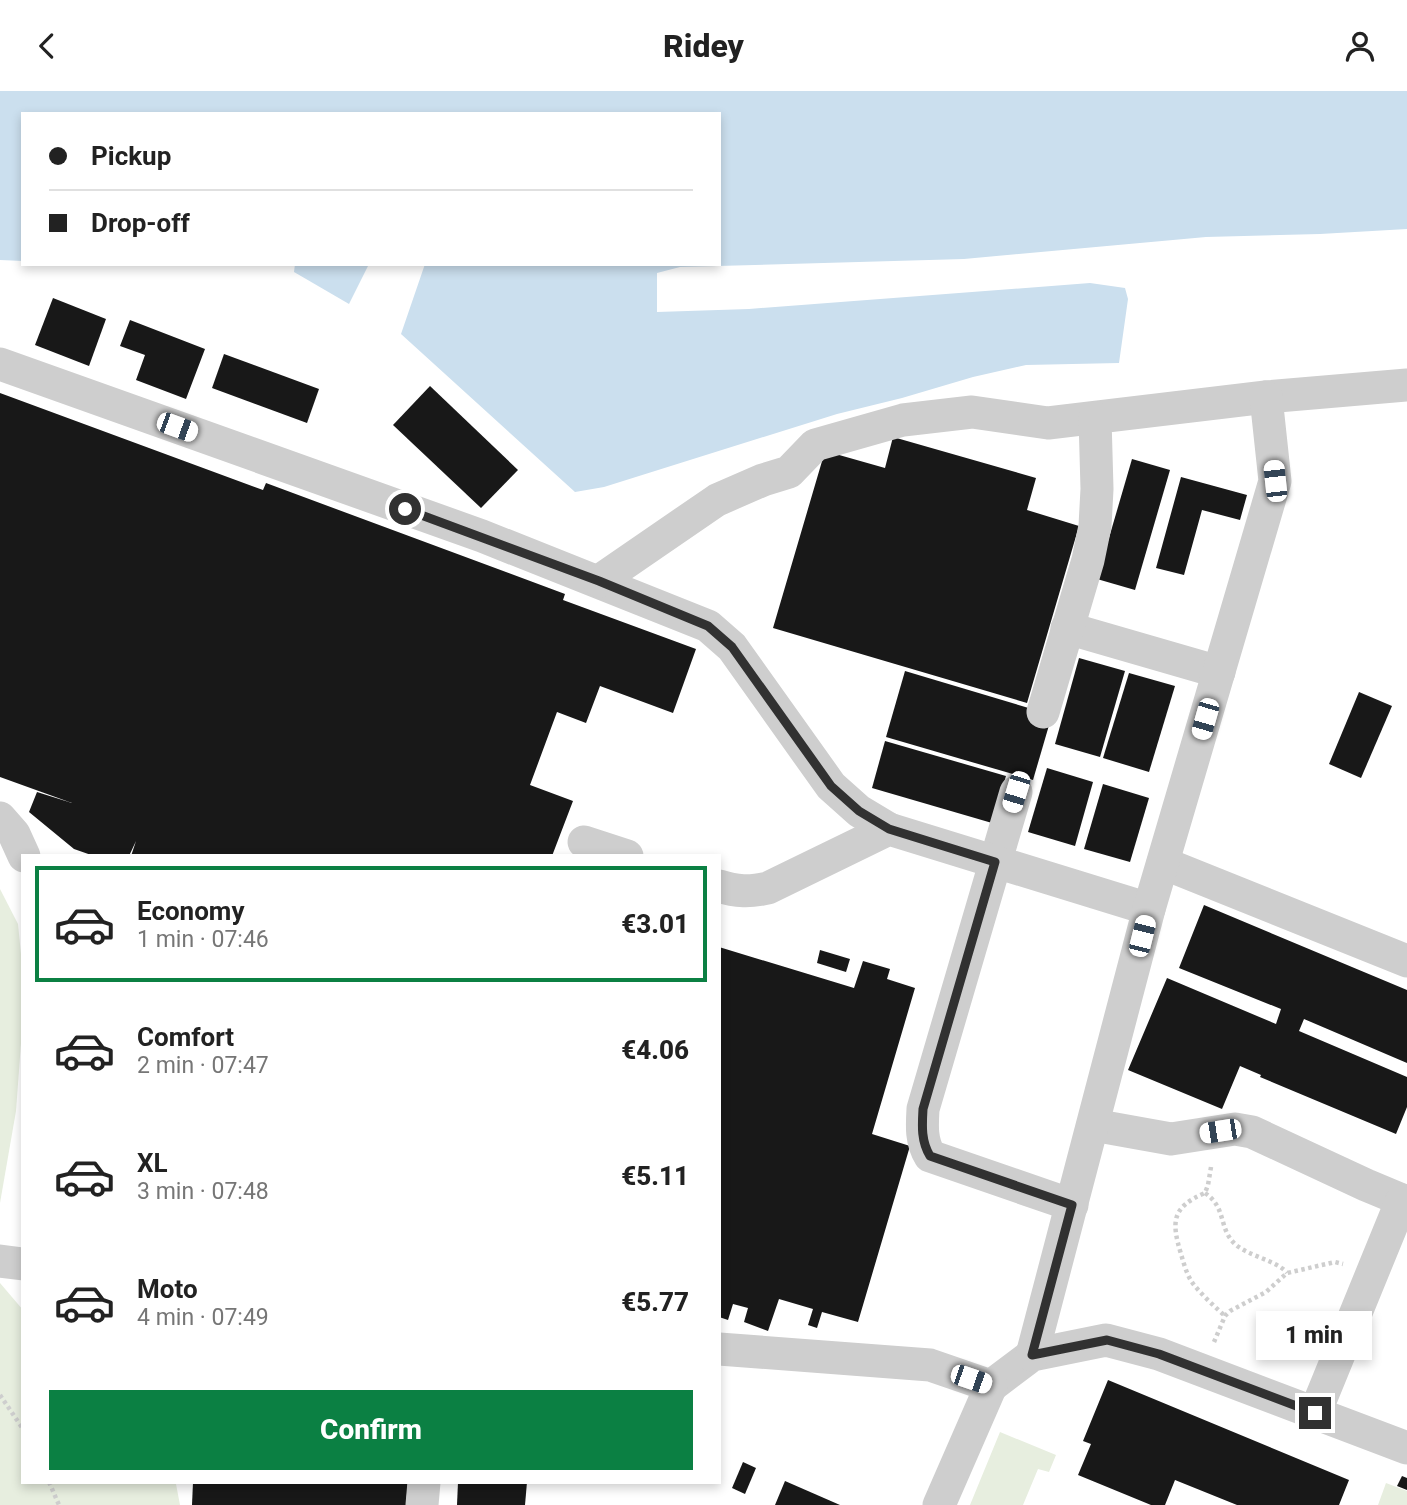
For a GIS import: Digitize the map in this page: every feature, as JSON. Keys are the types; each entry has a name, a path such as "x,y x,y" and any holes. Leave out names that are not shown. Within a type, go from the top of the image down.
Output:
{"lane":[{"path":"0,364 482,536 708,626 732,647 831,786 859,811 889,829 1149,909"},
{"path":"599,581 717,500 789,472 815,445 904,420 972,412 1048,423 1266,397 1407,385"},
{"path":"1032,1355 1149,909 1275,481 1266,397"},
{"path":"1043,712 1088,560 1095,526 1095,418"},
{"path":"1068,628 1219,671"},
{"path":"1016,792 923,1109 922,1131 930,1156 1072,1205"},
{"path":"0,818 14,834 23,854"},
{"path":"721,887 735,891 768,888 889,829"},
{"path":"584,842 621,854"},
{"path":"1163,863 1407,961"},
{"path":"1093,1125 1171,1139 1235,1129 1252,1132 1404,1201 1371,1273 1315,1413"},
{"path":"0,1261 21,1264"},
{"path":"939,1505 991,1386 1032,1355 1107,1340 1159,1354 1407,1448"},
{"path":"721,1349 930,1365 991,1386"},
{"path":"422,1505 424,1484"}],"path":[{"path":"1211,1167 1205,1193 1186,1202 1178,1213 1175,1224 1176,1238 1192,1282 1225,1316"},
{"path":"1205,1193 1214,1199 1220,1209 1228,1237 1238,1247 1284,1268 1287,1273"},
{"path":"1210,1353 1225,1316 1266,1292 1287,1273 1335,1262 1371,1273"},
{"path":"0,1395 21,1427"},
{"path":"50,1484 59,1505"}],"green space":[{"path":"0,889 18,924 21,954 21,1043 16,1111 0,1203"},
{"path":"0,1283 21,1308 21,1484 176,1484 180,1505 0,1505"},
{"path":"1000,1432 1056,1455 1049,1472 1038,1469 1023,1505 970,1505"},
{"path":"1386,1483 1407,1491 1407,1505 1378,1505"}],"water":[{"path":"0,91 1407,91 1407,229 1206,237 964,259 721,266 721,112 21,112 21,261 0,260"},
{"path":"295,266 368,266 349,304 294,272"},
{"path":"424,266 716,266 680,267 657,273 657,312 749,309 1090,283 1125,288 1128,299 1119,363 1026,365 973,377 837,414 604,487 575,492 401,334"}],"building":[{"path":"53,298 106,319 89,366 35,345"},
{"path":"130,320 205,349 186,399 136,380 145,355 120,346"},
{"path":"224,354 319,389 307,423 212,388"},
{"path":"430,386 518,470 481,508 393,425"},
{"path":"0,393 263,490 266,483 565,594 563,600 696,649 673,713 600,686 586,723 557,712 530,785 573,801 553,854 132,854 136,841 130,854 88,854 74,849 29,812 37,792 72,803 0,777"},
{"path":"893,437 1036,478 1027,510 1079,526 1027,703 773,628 825,451 885,468"},
{"path":"1132,459 1170,470 1135,590 1097,579"},
{"path":"1181,477 1247,495 1240,520 1202,510 1184,575 1156,568"},
{"path":"1079,658 1125,671 1100,757 1055,744"},
{"path":"905,671 1052,715 1033,780 886,737"},
{"path":"1129,673 1175,686 1149,772 1103,758"},
{"path":"1359,692 1392,706 1361,778 1329,764"},
{"path":"885,741 1006,776 992,823 872,788"},
{"path":"1047,768 1093,782 1075,846 1028,832"},
{"path":"1103,784 1149,798 1130,862 1084,849"},
{"path":"1204,905 1407,990 1407,1063 1304,1019 1299,1031 1407,1077 1407,1107 1396,1134 1240,1066 1222,1109 1128,1070 1167,978 1276,1024 1281,1009 1179,968"},
{"path":"721,948 854,988 863,961 890,969 887,979 915,988 872,1134 910,1146 858,1322 822,1312 817,1328 808,1325 813,1309 779,1299 768,1331 744,1322 748,1308 733,1304 728,1320 721,1318"},
{"path":"820,950 850,959 846,972 817,963"},
{"path":"1108,1380 1349,1480 1339,1505 1237,1505 1175,1480 1165,1505 1151,1505 1078,1475 1091,1444 1083,1441"},
{"path":"743,1462 756,1468 745,1494 732,1488"},
{"path":"1402,1476 1407,1478 1407,1490 1397,1486"},
{"path":"785,1481 840,1505 775,1505"},
{"path":"193,1484 408,1484 406,1505 192,1505"},
{"path":"458,1484 527,1484 525,1505 457,1505"}],"route":[{"path":"405,509 599,581 708,626 732,647 831,786 859,811 889,829 995,862 923,1109 922,1131 930,1156 1072,1205 1032,1355 1107,1340 1159,1354 1315,1413"}]}
